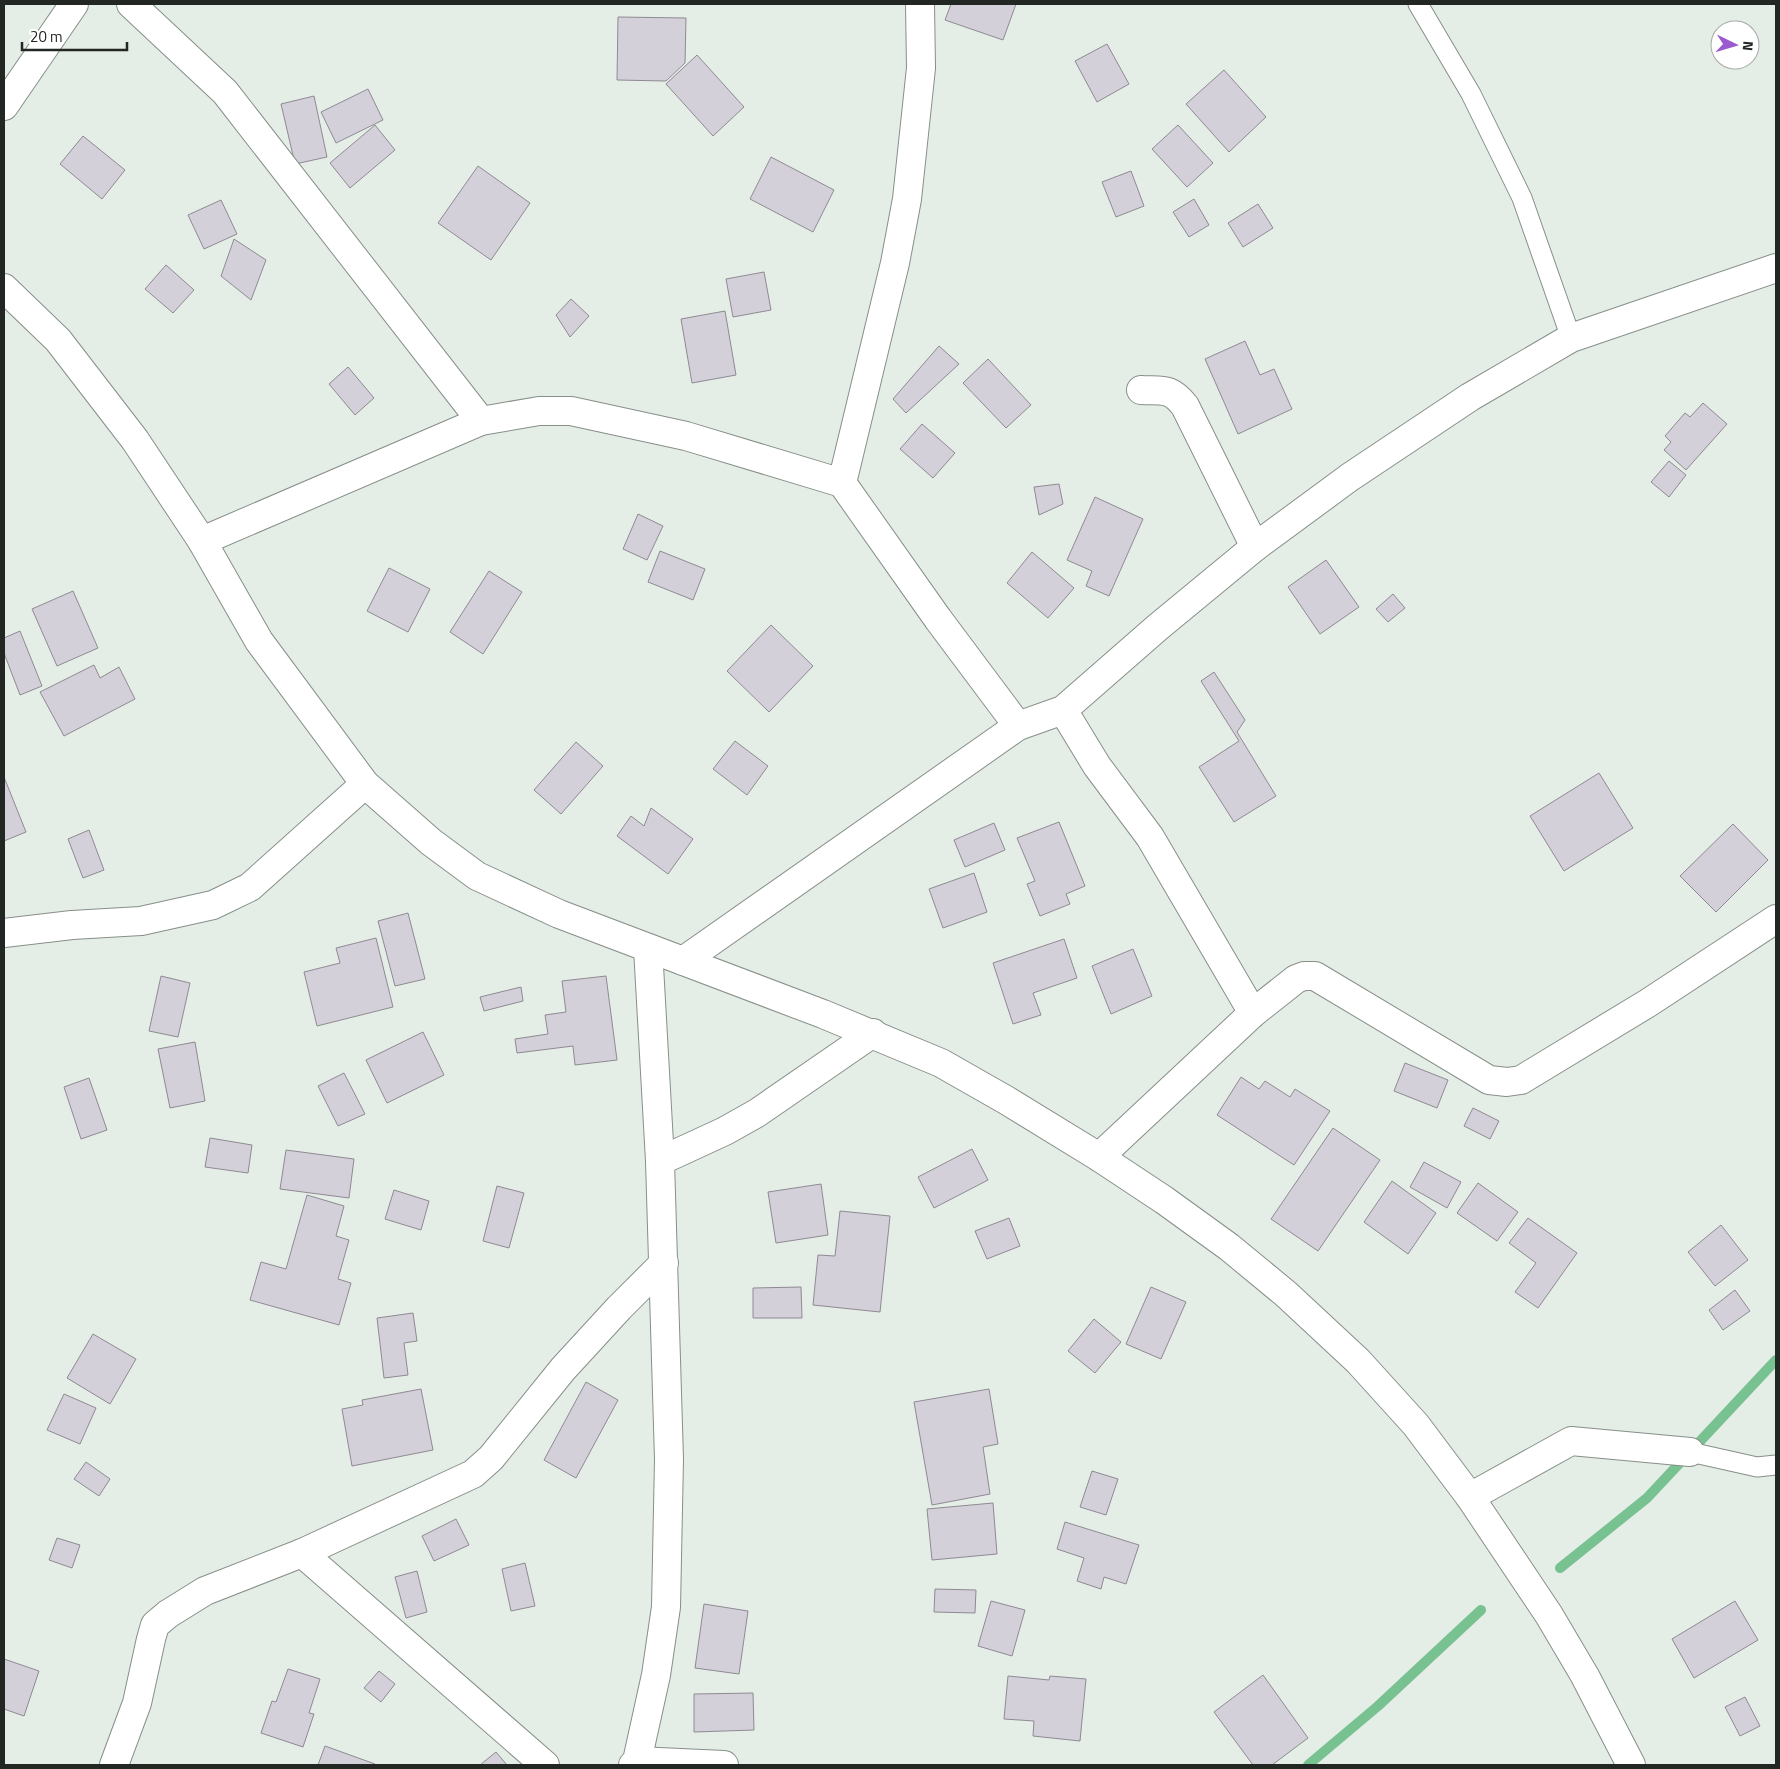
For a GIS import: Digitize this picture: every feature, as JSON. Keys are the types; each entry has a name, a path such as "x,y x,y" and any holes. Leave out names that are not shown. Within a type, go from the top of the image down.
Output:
{"street":[{"path":"4,106 74,4"},
{"path":"131,4 225,92 481,421"},
{"path":"842,483 893,272 907,199 921,68 920,4"},
{"path":"683,961 1018,726 1062,710 1255,547 1366,466 1470,398 1571,338 1776,268"},
{"path":"4,288 58,340 135,440 202,541 259,642 365,784 431,842 478,876 559,914 873,1033 941,1063 1006,1100 1098,1157 1164,1200 1229,1247 1286,1294 1365,1368 1416,1425 1470,1497 1558,1631 1586,1676 1631,1765"},
{"path":"1141,390 1168,391 1176,395 1185,406 1255,547"},
{"path":"202,541 481,421 539,411 571,411 686,436 842,483 938,619 1018,726"},
{"path":"1062,710 1097,766 1150,837 1253,1013"},
{"path":"4,933 72,924 141,922 213,905 250,887 365,784"},
{"path":"1098,1157 1253,1013 1304,976 1315,976 1489,1080 1506,1082 1522,1080 1648,1003 1776,919"},
{"path":"648,948 660,1162 669,1459 666,1607 656,1675 635,1763 724,1765"},
{"path":"660,1162 757,1113 873,1033"},
{"path":"114,1765 137,1703 155,1625 168,1614 205,1591 302,1553 473,1474 491,1458 563,1369 619,1308 664,1263"},
{"path":"1470,1497 1571,1440 1690,1452"},
{"path":"302,1553 545,1765"}],"lane":[{"path":"1418,4 1472,94 1522,198 1571,338"},
{"path":"1690,1452 1757,1467 1776,1465"}],"building":[{"path":"951,4 1016,4 1003,40 945,20"},
{"path":"618,17 686,18 685,63 666,81 617,80"},
{"path":"1107,44 1129,84 1097,102 1075,61"},
{"path":"697,55 744,107 713,136 666,84"},
{"path":"1224,70 1266,117 1229,152 1186,104"},
{"path":"368,89 383,120 336,143 321,112"},
{"path":"314,96 327,157 295,164 281,104"},
{"path":"375,125 395,150 350,188 330,163"},
{"path":"1178,125 1213,163 1187,187 1152,149"},
{"path":"83,136 125,170 102,199 60,164"},
{"path":"771,157 834,190 813,232 750,199"},
{"path":"478,166 530,203 491,260 438,223"},
{"path":"1131,171 1144,206 1116,217 1102,182"},
{"path":"1194,199 1209,225 1189,237 1173,212"},
{"path":"221,200 237,234 204,249 188,215"},
{"path":"1258,204 1273,228 1243,247 1228,223"},
{"path":"234,239 266,260 251,300 221,276"},
{"path":"166,265 194,290 173,313 145,289"},
{"path":"764,272 771,310 733,317 726,279"},
{"path":"571,299 589,316 570,337 556,315"},
{"path":"725,311 736,375 692,383 681,319"},
{"path":"1245,341 1260,375 1274,369 1292,409 1238,434 1205,359"},
{"path":"939,346 959,364 906,413 893,399"},
{"path":"988,359 1031,405 1006,428 963,383"},
{"path":"348,367 374,398 355,415 329,384"},
{"path":"1703,403 1727,424 1686,470 1664,450 1671,442 1665,436 1685,413 1690,417"},
{"path":"922,424 955,453 933,478 900,449"},
{"path":"1669,461 1686,475 1669,497 1651,482"},
{"path":"1059,484 1063,504 1039,515 1034,487"},
{"path":"1095,497 1143,519 1109,596 1086,586 1092,571 1067,560"},
{"path":"638,514 663,526 647,560 623,549"},
{"path":"660,551 705,569 693,600 648,582"},
{"path":"1032,552 1074,588 1048,618 1007,583"},
{"path":"1326,560 1359,607 1320,634 1288,587"},
{"path":"389,568 430,589 408,632 367,611"},
{"path":"489,571 522,592 483,654 450,632"},
{"path":"73,591 98,648 57,666 32,609"},
{"path":"1393,594 1405,608 1388,622 1376,609"},
{"path":"771,625 813,666 769,712 727,671"},
{"path":"20,631 42,686 20,695 4,653 4,638"},
{"path":"94,665 100,678 119,667 135,699 64,736 40,692"},
{"path":"1214,672 1245,720 1237,732 1276,796 1234,822 1199,767 1239,741 1201,681"},
{"path":"735,741 768,766 747,795 713,769"},
{"path":"576,742 603,766 561,814 534,790"},
{"path":"1599,773 1633,828 1564,871 1530,816"},
{"path":"4,777 26,832 4,841"},
{"path":"651,808 693,839 668,874 617,836 631,816 644,826"},
{"path":"1059,822 1085,886 1066,894 1070,904 1040,916 1027,884 1035,881 1017,838"},
{"path":"994,823 1005,850 965,867 954,840"},
{"path":"1733,824 1768,860 1716,912 1680,876"},
{"path":"89,830 104,870 83,878 68,839"},
{"path":"974,873 987,912 943,928 929,889"},
{"path":"408,913 425,979 395,986 378,921"},
{"path":"376,938 393,1007 317,1026 304,972 340,963 336,948"},
{"path":"1064,939 1077,978 1033,993 1041,1015 1013,1024 993,963"},
{"path":"1133,949 1152,996 1111,1014 1092,966"},
{"path":"161,976 190,983 178,1037 149,1031"},
{"path":"606,976 617,1060 575,1065 573,1046 517,1053 515,1039 548,1034 545,1015 566,1012 562,981"},
{"path":"521,987 523,1001 484,1011 480,997"},
{"path":"423,1032 444,1075 387,1103 366,1060"},
{"path":"195,1042 205,1101 170,1108 158,1049"},
{"path":"1405,1063 1448,1080 1437,1108 1394,1091"},
{"path":"344,1073 365,1114 338,1126 318,1086"},
{"path":"1241,1077 1259,1089 1265,1081 1290,1097 1295,1089 1330,1111 1294,1165 1217,1115"},
{"path":"89,1078 107,1130 81,1139 64,1087"},
{"path":"1473,1108 1499,1121 1490,1139 1464,1126"},
{"path":"1333,1128 1380,1160 1318,1251 1271,1219"},
{"path":"210,1138 252,1145 248,1173 205,1167"},
{"path":"972,1149 988,1180 934,1208 918,1177"},
{"path":"286,1150 354,1159 349,1198 280,1189"},
{"path":"1424,1162 1461,1182 1447,1208 1410,1187"},
{"path":"1392,1181 1436,1213 1408,1254 1364,1222"},
{"path":"1478,1183 1518,1212 1497,1241 1457,1213"},
{"path":"821,1184 828,1235 776,1243 768,1192"},
{"path":"497,1186 524,1193 509,1248 483,1241"},
{"path":"394,1190 429,1201 421,1230 385,1219"},
{"path":"307,1195 344,1206 336,1236 349,1240 338,1279 351,1283 339,1325 250,1300 261,1262 286,1269"},
{"path":"840,1211 890,1216 880,1312 813,1305 818,1255 835,1256"},
{"path":"1009,1218 1020,1246 987,1259 975,1231"},
{"path":"1528,1218 1577,1253 1538,1308 1515,1292 1536,1263 1509,1243"},
{"path":"1721,1225 1748,1260 1715,1286 1688,1252"},
{"path":"801,1287 802,1318 753,1318 753,1288"},
{"path":"1151,1287 1186,1302 1161,1359 1126,1344"},
{"path":"1735,1290 1750,1311 1723,1330 1709,1310"},
{"path":"413,1313 417,1341 404,1343 408,1375 384,1378 377,1318"},
{"path":"1094,1319 1121,1342 1095,1373 1068,1351"},
{"path":"93,1334 136,1359 110,1404 67,1378"},
{"path":"586,1382 618,1400 576,1478 544,1460"},
{"path":"421,1389 433,1450 352,1466 342,1409 363,1405 362,1400"},
{"path":"989,1389 998,1444 983,1447 990,1494 932,1505 914,1402"},
{"path":"64,1394 96,1408 80,1444 47,1430"},
{"path":"86,1462 110,1479 99,1496 74,1479"},
{"path":"1092,1471 1118,1479 1106,1515 1080,1507"},
{"path":"993,1503 997,1554 932,1560 927,1509"},
{"path":"456,1519 469,1545 434,1561 422,1536"},
{"path":"1065,1522 1139,1545 1126,1584 1104,1577 1101,1589 1077,1581 1084,1558 1057,1549"},
{"path":"57,1538 80,1545 72,1568 49,1560"},
{"path":"525,1563 535,1606 511,1611 502,1569"},
{"path":"417,1571 427,1612 406,1618 395,1577"},
{"path":"935,1589 976,1590 975,1613 934,1612"},
{"path":"991,1601 1025,1610 1012,1656 978,1646"},
{"path":"1735,1601 1758,1640 1694,1678 1672,1639"},
{"path":"704,1604 748,1611 739,1674 695,1668"},
{"path":"4,1659 39,1671 24,1716 4,1709"},
{"path":"288,1669 320,1679 309,1713 314,1714 303,1747 261,1733 272,1701 276,1702"},
{"path":"379,1671 395,1684 381,1702 364,1688"},
{"path":"1263,1675 1308,1738 1272,1765 1253,1765 1214,1712"},
{"path":"1008,1676 1049,1680 1050,1676 1086,1679 1080,1741 1033,1736 1034,1721 1004,1719"},
{"path":"753,1693 754,1730 694,1732 694,1694"},
{"path":"1745,1697 1760,1726 1740,1736 1725,1707"},
{"path":"325,1746 375,1764 375,1765 318,1765"},
{"path":"496,1752 507,1765 480,1765"}],"waterway":[{"path":"1560,1568 1647,1498 1776,1360"},
{"path":"1308,1765 1378,1706 1481,1610"}]}
